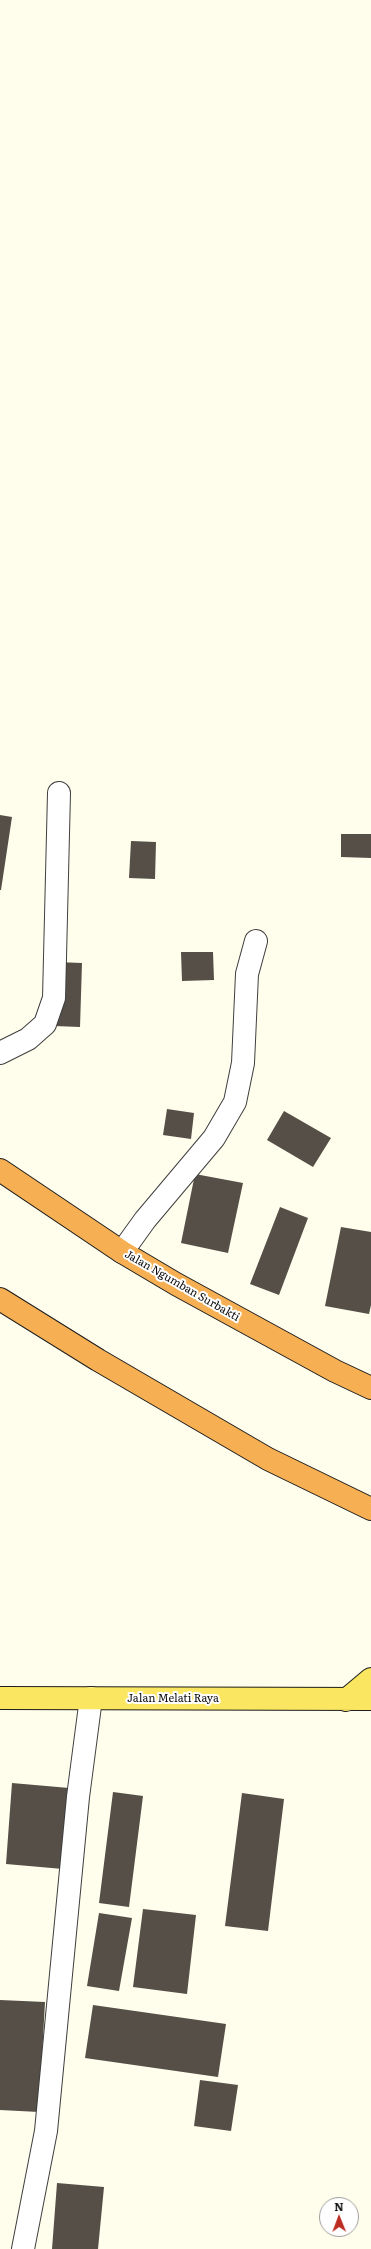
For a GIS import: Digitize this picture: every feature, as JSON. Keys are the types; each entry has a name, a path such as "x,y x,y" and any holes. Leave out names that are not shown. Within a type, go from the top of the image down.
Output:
{"highway":[{"name":"Jalan Ngumban Surbakti","path":"0,1170 122,1252 176,1284 328,1368 371,1388"},
{"path":"0,1299 98,1360 268,1459 371,1510"}],"main road":[{"path":"346,1700 371,1679"},
{"name":"Jalan Melati Raya","path":"0,1698 371,1699"}],"lane":[{"path":"0,1053 28,1039 45,1024 54,998 59,793"},
{"path":"122,1252 145,1220 214,1138 235,1102 242,1063 247,974 256,941"},
{"path":"24,2249 46,2131 78,1797 91,1698"}],"building":[{"path":"0,815 12,817 1,890 0,890"},
{"path":"341,834 371,834 371,858 341,857"},
{"path":"131,841 156,842 155,879 129,878"},
{"path":"181,952 213,952 214,980 182,981"},
{"path":"56,962 82,963 80,1027 54,1026"},
{"path":"167,1109 194,1113 191,1139 163,1135"},
{"path":"284,1111 331,1138 313,1167 267,1140"},
{"path":"195,1174 243,1183 228,1253 181,1243"},
{"path":"280,1207 308,1218 279,1295 250,1284"},
{"path":"341,1227 371,1232 371,1305 369,1314 325,1306"},
{"path":"12,1783 69,1788 63,1869 6,1864"},
{"path":"113,1792 143,1796 129,1907 99,1903"},
{"path":"242,1793 284,1799 268,1931 225,1926"},
{"path":"143,1909 196,1915 187,1994 133,1987"},
{"path":"99,1913 132,1918 119,1991 87,1986"},
{"path":"0,2000 45,2002 39,2112 0,2110"},
{"path":"93,2005 226,2024 218,2077 85,2058"},
{"path":"200,2080 238,2085 231,2131 194,2126"},
{"path":"57,2183 104,2187 98,2249 52,2249"}]}
